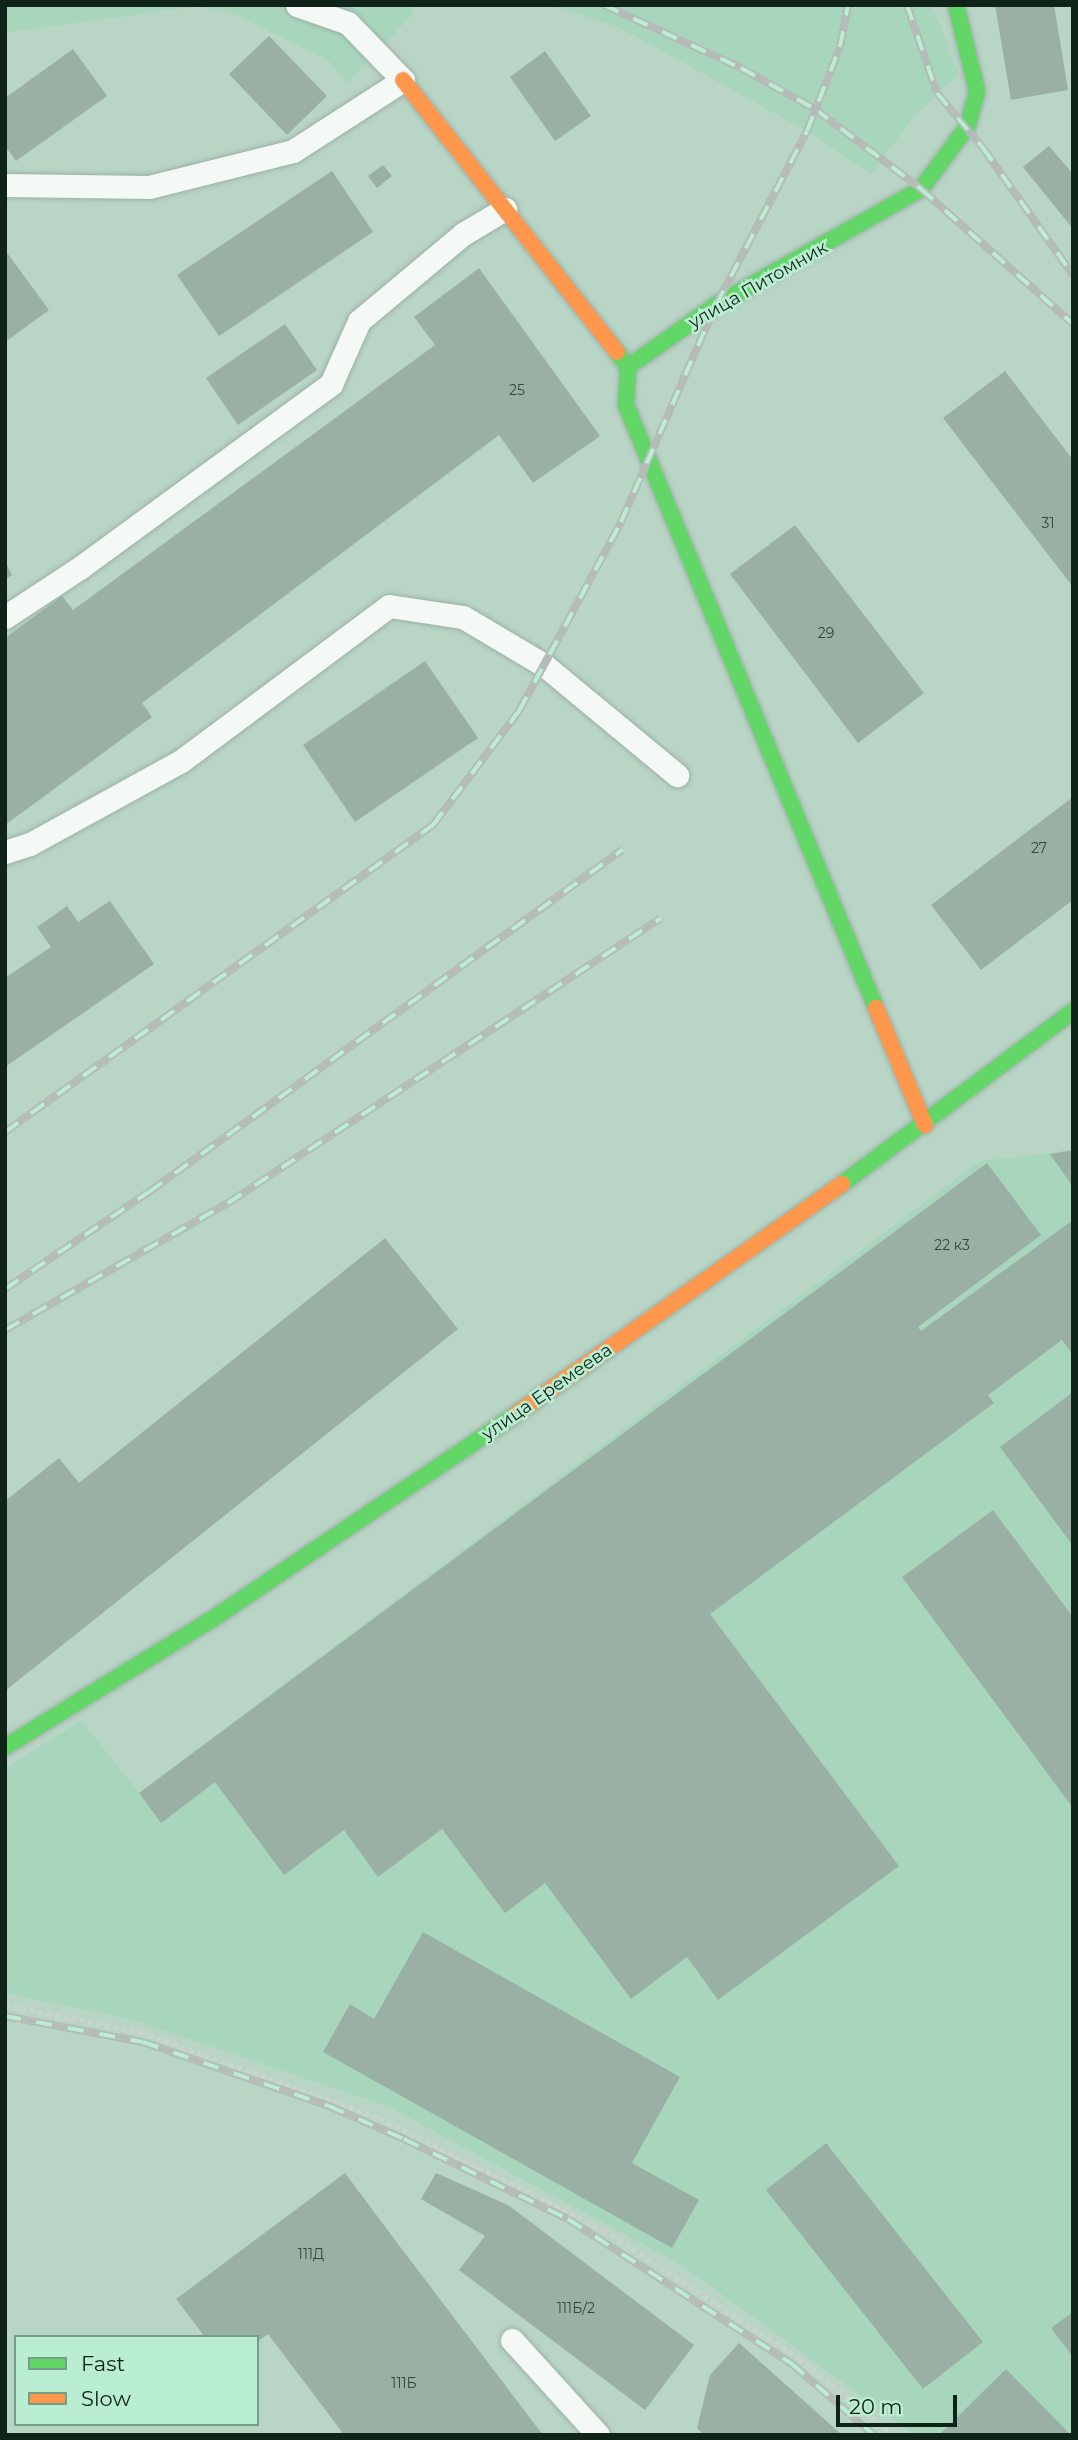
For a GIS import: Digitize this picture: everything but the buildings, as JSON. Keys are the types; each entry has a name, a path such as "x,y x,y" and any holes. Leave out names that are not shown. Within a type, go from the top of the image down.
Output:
{"street":[{"name":"улица Питомник","path":"628,367 716,305 900,205 921,189 967,127 978,91 956,5"},
{"path":"403,80 628,367 626,405 666,508 925,1125"},
{"name":"улица Еремеева","path":"5,1747 220,1614 416,1485 925,1125 1073,1011"}],"lane":[{"path":"5,185 149,187 293,151 403,80 348,23 297,5"},
{"path":"5,617 81,567 331,384 359,321 463,234 505,209"},
{"path":"5,852 30,845 181,761 389,606 463,617 521,651 544,665 677,775"},
{"path":"512,2340 598,2435"}],"path":[{"path":"5,2005 141,2032 392,2124 604,2231 799,2358 894,2435"}],"shaded area":[{"path":"5,5 415,5 410,17 347,84 328,60 236,15 199,6 5,33"},
{"path":"552,5 932,5 959,74 911,120 871,174 807,131 620,28"},
{"path":"1073,1150 1073,2435 915,2435 680,2264 389,2107 133,2020 5,1993 5,1769 81,1720 139,1793 980,1161"}],"railway":[{"path":"604,5 741,68 815,109 921,189 1073,324"},
{"path":"5,1132 433,825 519,711 621,522 716,305 807,131 840,47 848,5"},
{"path":"907,5 937,93 983,148 1073,275"},
{"path":"5,1289 149,1192 622,850"},
{"path":"5,1330 228,1203 661,918"},
{"path":"5,2016 143,2042 329,2106 404,2139 568,2219 792,2364 874,2435"}],"traffic: fast":[{"path":"617,352 628,367 716,305 921,189 967,127 977,91 956,5"},
{"path":"628,367 626,405 876,1008"},
{"path":"842,1184 1073,1011"},
{"path":"5,1747 220,1614 516,1414"}],"traffic: slow":[{"path":"403,80 617,352"},
{"path":"876,1008 925,1125"},
{"path":"516,1414 842,1184"}]}
